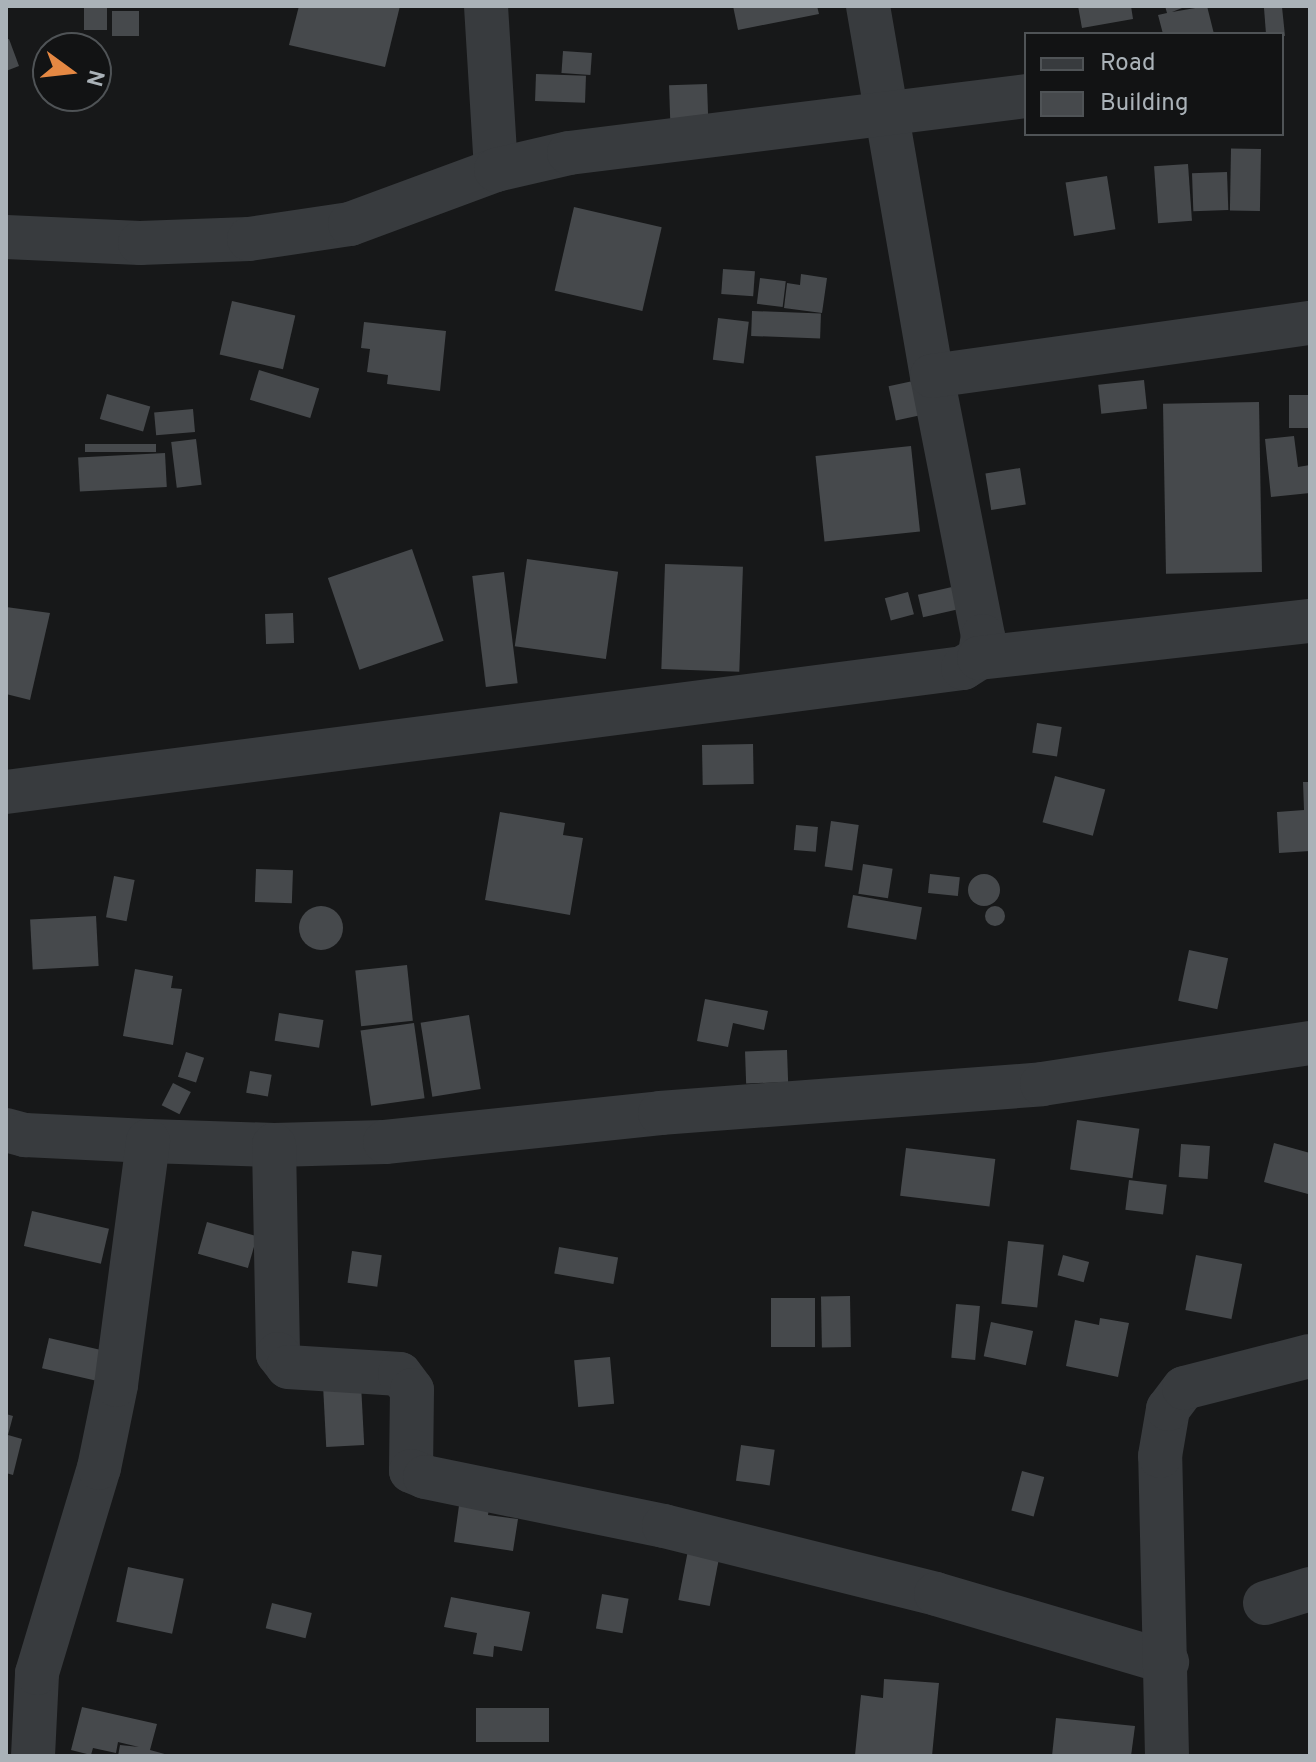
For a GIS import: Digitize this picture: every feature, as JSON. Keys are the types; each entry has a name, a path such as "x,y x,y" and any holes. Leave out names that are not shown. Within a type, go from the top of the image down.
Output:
{"street":[{"path":"486,6 496,170"},
{"path":"868,6 932,376 983,636 979,658"},
{"path":"6,237 140,243 249,239 350,224 496,170 569,153 1024,96"},
{"path":"932,376 1310,323"},
{"path":"6,792 963,668 979,658 1310,621"},
{"path":"6,1130 25,1135 274,1145 385,1142 660,1113 1042,1084 1310,1043"},
{"path":"33,1756 37,1673 99,1468 116,1385 148,1141"},
{"path":"274,1145 278,1354 288,1367 400,1374 412,1390 411,1471 425,1477 664,1526 921,1590 1167,1662"},
{"path":"1167,1756 1160,1456 1168,1409 1184,1388 1310,1356"},
{"path":"1265,1603 1310,1589"}],"building":[{"path":"84,6 107,6 107,30 84,30"},
{"path":"299,6 400,6 385,67 289,45"},
{"path":"733,6 817,6 819,14 738,30"},
{"path":"1078,6 1131,6 1133,19 1082,28"},
{"path":"1165,6 1187,6 1172,12 1207,6 1214,32 1162,32 1158,15 1167,13"},
{"path":"1282,7 1285,36 1284,32 1266,32 1264,8"},
{"path":"112,11 139,11 139,36 112,36"},
{"path":"9,39 19,66 6,71 6,40"},
{"path":"563,51 592,53 590,75 561,73"},
{"path":"536,74 586,76 585,103 535,101"},
{"path":"707,84 708,118 670,119 669,85"},
{"path":"1231,148 1261,149 1260,211 1230,210"},
{"path":"1188,164 1192,221 1158,223 1154,166"},
{"path":"1227,172 1228,210 1193,211 1192,173"},
{"path":"1107,176 1115,229 1074,236 1066,183"},
{"path":"574,207 662,227 642,311 555,291"},
{"path":"723,269 755,271 753,296 721,294"},
{"path":"801,274 827,278 822,313 784,308 787,283 800,285"},
{"path":"760,278 786,281 783,307 757,304"},
{"path":"232,301 295,316 283,369 220,355"},
{"path":"752,311 821,313 820,338 751,336"},
{"path":"718,318 749,322 744,363 713,360"},
{"path":"364,322 446,331 440,391 387,384 388,375 367,372 370,349 361,348"},
{"path":"259,370 319,388 310,418 250,400"},
{"path":"1144,380 1147,409 1101,414 1098,385"},
{"path":"913,381 920,415 896,420 889,386"},
{"path":"107,394 150,406 143,431 100,419"},
{"path":"1289,395 1310,395 1310,428 1289,428"},
{"path":"1259,402 1262,572 1166,574 1163,404"},
{"path":"193,409 195,432 156,435 154,412"},
{"path":"1294,436 1298,467 1310,465 1310,493 1271,497 1265,439"},
{"path":"196,439 202,485 177,488 171,442"},
{"path":"85,444 156,444 156,452 85,452"},
{"path":"911,446 920,532 825,542 816,456"},
{"path":"165,453 167,487 80,492 78,458"},
{"path":"1020,468 1026,505 991,510 985,473"},
{"path":"412,549 444,641 359,670 328,578"},
{"path":"527,559 618,572 606,659 515,646"},
{"path":"665,564 743,567 739,672 661,669"},
{"path":"504,572 518,683 486,687 472,576"},
{"path":"952,587 957,609 923,617 918,595"},
{"path":"908,592 914,614 891,620 885,598"},
{"path":"6,607 50,613 30,700 6,694"},
{"path":"293,613 294,643 266,644 265,614"},
{"path":"1037,723 1062,727 1057,757 1032,753"},
{"path":"753,744 754,784 703,785 702,745"},
{"path":"1055,776 1105,789 1093,836 1043,822"},
{"path":"1303,782 1310,782 1310,851 1279,853 1277,812 1304,810"},
{"path":"500,812 565,823 563,835 583,838 570,915 485,900"},
{"path":"831,821 859,825 852,870 825,867"},
{"path":"796,825 818,827 816,852 794,850"},
{"path":"863,864 893,869 888,898 858,894"},
{"path":"256,869 293,870 292,903 255,902"},
{"path":"930,874 960,877 958,896 928,893"},
{"path":"984,874 995,879 1000,890 995,901 984,906 973,901 968,890 973,879"},
{"path":"114,876 135,880 127,921 106,917"},
{"path":"853,895 922,907 916,940 847,927"},
{"path":"321,906 337,912 343,928 337,944 321,950 305,944 299,928 305,912"},
{"path":"995,906 1002,909 1005,916 1002,923 995,926 988,923 985,916 988,909"},
{"path":"96,916 99,966 33,969 30,919"},
{"path":"1189,950 1228,958 1217,1009 1178,1001"},
{"path":"407,965 413,1021 361,1026 355,970"},
{"path":"135,969 173,976 171,988 182,989 173,1045 123,1036"},
{"path":"705,999 768,1011 764,1030 733,1023 728,1047 697,1041"},
{"path":"279,1013 323,1020 319,1048 275,1041"},
{"path":"469,1015 481,1089 432,1097 421,1023"},
{"path":"414,1023 425,1098 371,1106 361,1031"},
{"path":"787,1050 788,1082 746,1083 745,1051"},
{"path":"186,1052 204,1058 196,1083 178,1077"},
{"path":"250,1071 272,1075 268,1096 246,1093"},
{"path":"173,1083 191,1092 179,1114 162,1105"},
{"path":"1077,1120 1139,1129 1132,1178 1070,1170"},
{"path":"1274,1143 1310,1153 1308,1194 1264,1182"},
{"path":"1181,1144 1210,1146 1208,1179 1179,1177"},
{"path":"906,1148 995,1159 989,1207 900,1196"},
{"path":"1129,1180 1167,1185 1163,1214 1125,1210"},
{"path":"32,1211 109,1229 101,1264 24,1246"},
{"path":"207,1222 257,1236 248,1268 198,1254"},
{"path":"1008,1241 1044,1245 1037,1307 1001,1304"},
{"path":"559,1247 618,1257 613,1284 554,1274"},
{"path":"352,1251 382,1255 377,1287 348,1283"},
{"path":"1063,1255 1089,1262 1084,1282 1058,1275"},
{"path":"1196,1255 1242,1264 1231,1319 1185,1310"},
{"path":"850,1296 851,1347 822,1347 821,1297"},
{"path":"771,1298 815,1298 815,1347 771,1347"},
{"path":"956,1304 980,1306 975,1360 951,1358"},
{"path":"1100,1318 1129,1323 1118,1377 1066,1366 1075,1320 1099,1325"},
{"path":"991,1322 1033,1331 1026,1365 984,1356"},
{"path":"49,1338 116,1354 109,1384 42,1368"},
{"path":"610,1357 614,1404 578,1407 574,1360"},
{"path":"361,1384 364,1445 326,1447 323,1386"},
{"path":"6,1414 13,1416 8,1435 22,1439 13,1475 6,1473"},
{"path":"741,1445 775,1450 770,1485 736,1481"},
{"path":"1022,1471 1044,1477 1034,1517 1011,1511"},
{"path":"461,1491 491,1495 488,1515 518,1519 513,1551 454,1542"},
{"path":"690,1540 721,1546 710,1606 678,1600"},
{"path":"128,1567 184,1579 172,1634 116,1622"},
{"path":"602,1594 629,1599 623,1633 596,1628"},
{"path":"451,1597 530,1612 522,1651 494,1646 493,1657 473,1654 477,1633 444,1627"},
{"path":"272,1603 312,1613 305,1638 266,1628"},
{"path":"884,1679 939,1683 932,1756 855,1755 861,1695 883,1698"},
{"path":"82,1707 157,1724 150,1750 172,1756 118,1756 120,1745 139,1747 118,1742 116,1753 93,1748 91,1755 71,1750"},
{"path":"476,1708 549,1708 549,1742 476,1742"},
{"path":"1056,1718 1135,1726 1131,1756 1052,1756"}]}
